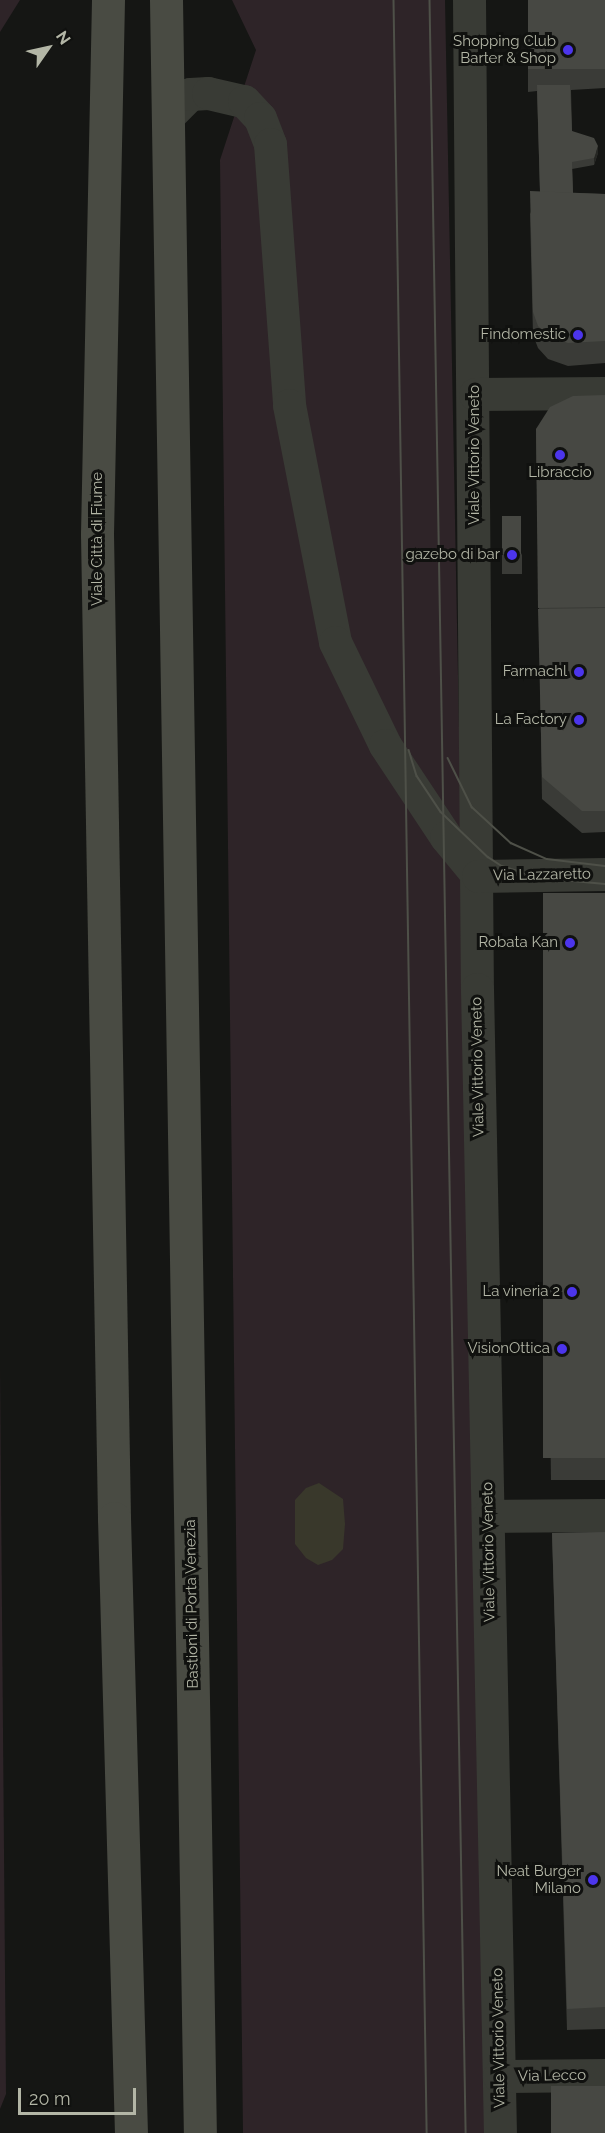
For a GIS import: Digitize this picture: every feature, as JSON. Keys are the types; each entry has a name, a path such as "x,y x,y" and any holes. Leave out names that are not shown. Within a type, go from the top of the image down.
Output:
{"main road":[{"name":"Viale Città di Fiume","path":"108,0 97,534 114,1518 131,2133"},
{"path":"166,0 168,116"},
{"name":"Bastioni di Porta Venezia","path":"168,116 200,2133"}],"street":[{"name":"Viale Vittorio Veneto","path":"470,0 475,394 477,989 500,2133"},
{"path":"168,116 190,94 227,95 244,101 260,118 270,144 289,405 335,642 385,745 446,837 478,876"},
{"path":"475,394 605,393"},
{"name":"Via Lazzaretto","path":"478,876 605,874"},
{"path":"488,1516 605,1515"},
{"name":"Via Lecco","path":"499,2076 605,2075"}],"shaded area":[{"path":"0,0 20,0 0,32"},
{"path":"232,0 445,0 486,2133 243,2133 220,160 256,50"},
{"path":"0,1367 6,2094 0,2109"},
{"path":"319,1483 343,1499 345,1524 343,1549 332,1560 318,1565 306,1558 295,1544 295,1500 306,1488"}],"building":[{"path":"528,0 605,0 605,69 528,69"},
{"path":"537,85 570,85 572,131 594,138 598,146 594,158 572,162 573,193 540,192"},
{"path":"530,191 605,194 605,341 568,343 548,336 538,326 533,312"},
{"path":"605,395 605,607 538,608 536,429 550,407 573,396"},
{"path":"502,516 521,516 521,554 502,554"},
{"path":"605,608 605,811 582,811 542,777 538,609"},
{"path":"543,893 605,893 605,1458 543,1458"},
{"path":"605,1532 605,2007 567,2009 552,1533"},
{"path":"551,2086 605,2086 605,2133 551,2133"}],"tram line":[{"path":"394,0 427,2133"},
{"path":"430,0 466,2133"},
{"path":"409,750 417,776 441,812 488,857 502,866 541,878 605,884"},
{"path":"448,758 472,807 511,843 547,859 605,866"}],"place":[{"name":"Shopping Club Barter & Shop","path":"568,50"},
{"name":"Findomestic","path":"578,335"},
{"name":"Libraccio","path":"560,455"},
{"name":"gazebo di bar","path":"512,555"},
{"name":"Farmachl","path":"579,672"},
{"name":"La Factory","path":"579,720"},
{"name":"Robata Kan","path":"570,943"},
{"name":"La vineria 2","path":"572,1292"},
{"name":"VisionOttica","path":"562,1349"},
{"name":"Neat Burger Milano","path":"593,1880"}]}
